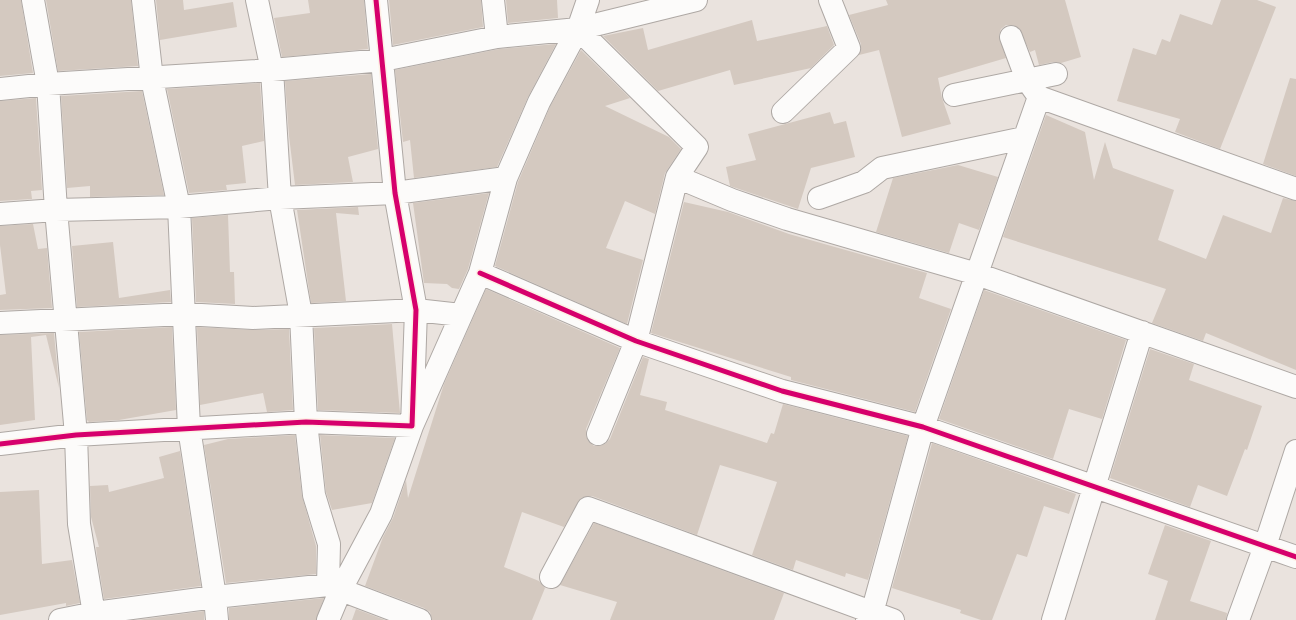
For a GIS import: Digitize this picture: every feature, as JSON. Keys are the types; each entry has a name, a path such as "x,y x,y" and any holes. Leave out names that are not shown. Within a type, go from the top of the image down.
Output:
{"street":[{"path":"33,0 48,84 56,210 76,435 79,524 95,616"},
{"path":"143,0 152,78 178,207 189,428 215,597 217,620"},
{"path":"256,0 272,70 280,198 301,315 306,422 314,495 329,544 334,587 328,620"},
{"path":"376,0 395,193 416,310 412,426"},
{"path":"493,0 497,37"},
{"path":"334,587 381,514 412,426 480,273 506,178 539,102 578,29 588,0"},
{"path":"0,89 48,84 272,70 383,60 497,37 578,29 696,0"},
{"path":"783,112 849,48 830,0"},
{"path":"578,29 697,147 677,176 636,341 598,434"},
{"path":"1011,37 1027,80 1039,98 1296,189"},
{"path":"954,95 1056,74"},
{"path":"870,617 923,427 1039,98"},
{"path":"819,198 864,182 882,168 1024,138"},
{"path":"677,176 732,200 787,219 977,274 1296,387"},
{"path":"0,214 56,210 178,207 280,198 395,193 506,178"},
{"path":"480,273 636,341 782,391 923,427 1296,557"},
{"path":"0,323 184,314 253,318 416,310 461,315"},
{"path":"1053,620 1142,332"},
{"path":"0,444 76,435 306,422 412,426"},
{"path":"1238,620 1265,546 1296,451"},
{"path":"551,577 588,508 870,617 893,620"},
{"path":"60,620 215,597 334,587 420,620"}],"building":[{"path":"0,0 21,0 33,73 0,76"},
{"path":"46,0 131,0 138,66 58,71"},
{"path":"156,0 183,0 184,10 233,2 237,27 160,40"},
{"path":"308,0 364,0 368,49 282,57 274,18 310,13"},
{"path":"389,0 481,0 483,27 393,45"},
{"path":"506,0 557,0 558,18 508,23"},
{"path":"886,0 1065,0 1081,57 1061,63 1053,62 1039,65 1035,50 1030,52 1019,28 1013,25 1006,25 1001,29 999,35 1006,58 938,78 942,98 951,124 902,137 879,50 859,55 861,44 849,15 888,5"},
{"path":"1221,0 1257,0 1276,7 1220,149 1175,132 1180,119 1117,101 1133,48 1156,55 1162,39 1170,42 1180,14 1212,25"},
{"path":"752,20 757,41 827,26 834,45 811,68 734,85 730,70 658,91 603,36 643,28 648,50"},
{"path":"556,44 528,97 497,167 414,178 410,140 403,142 395,70 499,49"},
{"path":"581,50 630,98 605,106 669,137 681,149 665,173 655,214 625,201 606,248 643,260 627,324 495,266 518,182 550,107"},
{"path":"371,74 378,149 348,157 353,182 295,185 289,136 285,81"},
{"path":"1290,78 1296,79 1296,176 1263,164"},
{"path":"260,83 264,141 242,146 246,183 226,185 227,190 189,193 167,89"},
{"path":"142,91 164,195 90,197 90,186 67,188 61,96"},
{"path":"36,98 42,190 31,191 32,199 0,201 0,101"},
{"path":"830,112 834,124 846,121 855,157 811,168 798,209 730,186 726,167 756,160 748,134"},
{"path":"1046,115 1085,132 1094,180 1105,142 1113,168 1174,190 1158,240 1206,259 1223,215 1271,233 1283,198 1296,201 1296,370 1206,333 1203,341 1152,323 1166,289 1003,237"},
{"path":"958,165 998,177 979,230 959,223 949,253 876,232 893,178"},
{"path":"489,193 468,269 459,289 452,288 447,284 424,283 413,203"},
{"path":"684,202 728,212 789,234 927,273 919,298 951,309 915,412 791,380 791,377 651,333"},
{"path":"358,207 359,215 336,213 346,301 311,303 297,210"},
{"path":"228,215 230,272 234,272 235,304 196,302 192,218"},
{"path":"33,224 38,249 47,248 52,308 0,310 0,295 6,294 0,245 0,226"},
{"path":"113,242 119,298 170,290 171,302 77,307 72,246"},
{"path":"486,289 620,348 586,429 588,441 594,446 605,444 610,439 643,357 649,359 640,395 667,402 665,410 767,443 771,433 774,434 783,404 908,436 868,580 846,573 845,577 796,560 793,570 752,555 777,482 720,465 697,535 592,496 581,498 564,527 522,512 504,567 539,581 545,588 532,620 432,620 430,612 424,608 365,586 383,537 393,518 406,480 408,498 444,384"},
{"path":"984,290 1126,340 1102,419 1069,409 1053,459 939,419"},
{"path":"392,324 400,413 318,410 314,328"},
{"path":"172,327 176,410 119,420 89,422 87,420 79,332"},
{"path":"197,327 252,330 289,329 293,410 267,412 263,393 200,405"},
{"path":"54,333 59,388 46,335 31,337 35,420 0,425 0,335"},
{"path":"1150,349 1194,364 1189,380 1262,406 1247,450 1245,449 1227,496 1198,485 1190,507 1110,478"},
{"path":"295,435 302,496 316,546 316,574 226,583 204,445 228,439"},
{"path":"320,435 395,438 372,503 332,510 326,492"},
{"path":"932,443 1076,494 1069,514 1044,506 1027,557 1017,554 992,620 981,620 960,613 961,610 892,588"},
{"path":"180,451 201,586 104,599 96,547 99,547 91,517 90,486 108,485 109,492 164,478 159,457"},
{"path":"39,490 42,564 72,560 80,603 66,606 66,603 0,615 0,492"},
{"path":"594,523 784,593 774,620 610,620 617,602 560,585"},
{"path":"1165,525 1211,541 1190,601 1227,613 1226,620 1155,620 1168,581 1148,574"},
{"path":"324,598 316,620 229,620 229,608"},
{"path":"356,609 385,620 352,620"},
{"path":"204,611 204,620 137,620"}],"cycle path":[{"path":"0,444 76,435 306,422 412,426 416,310 395,193 376,0"},
{"path":"480,273 636,341 782,391 923,427 1296,557"}]}
